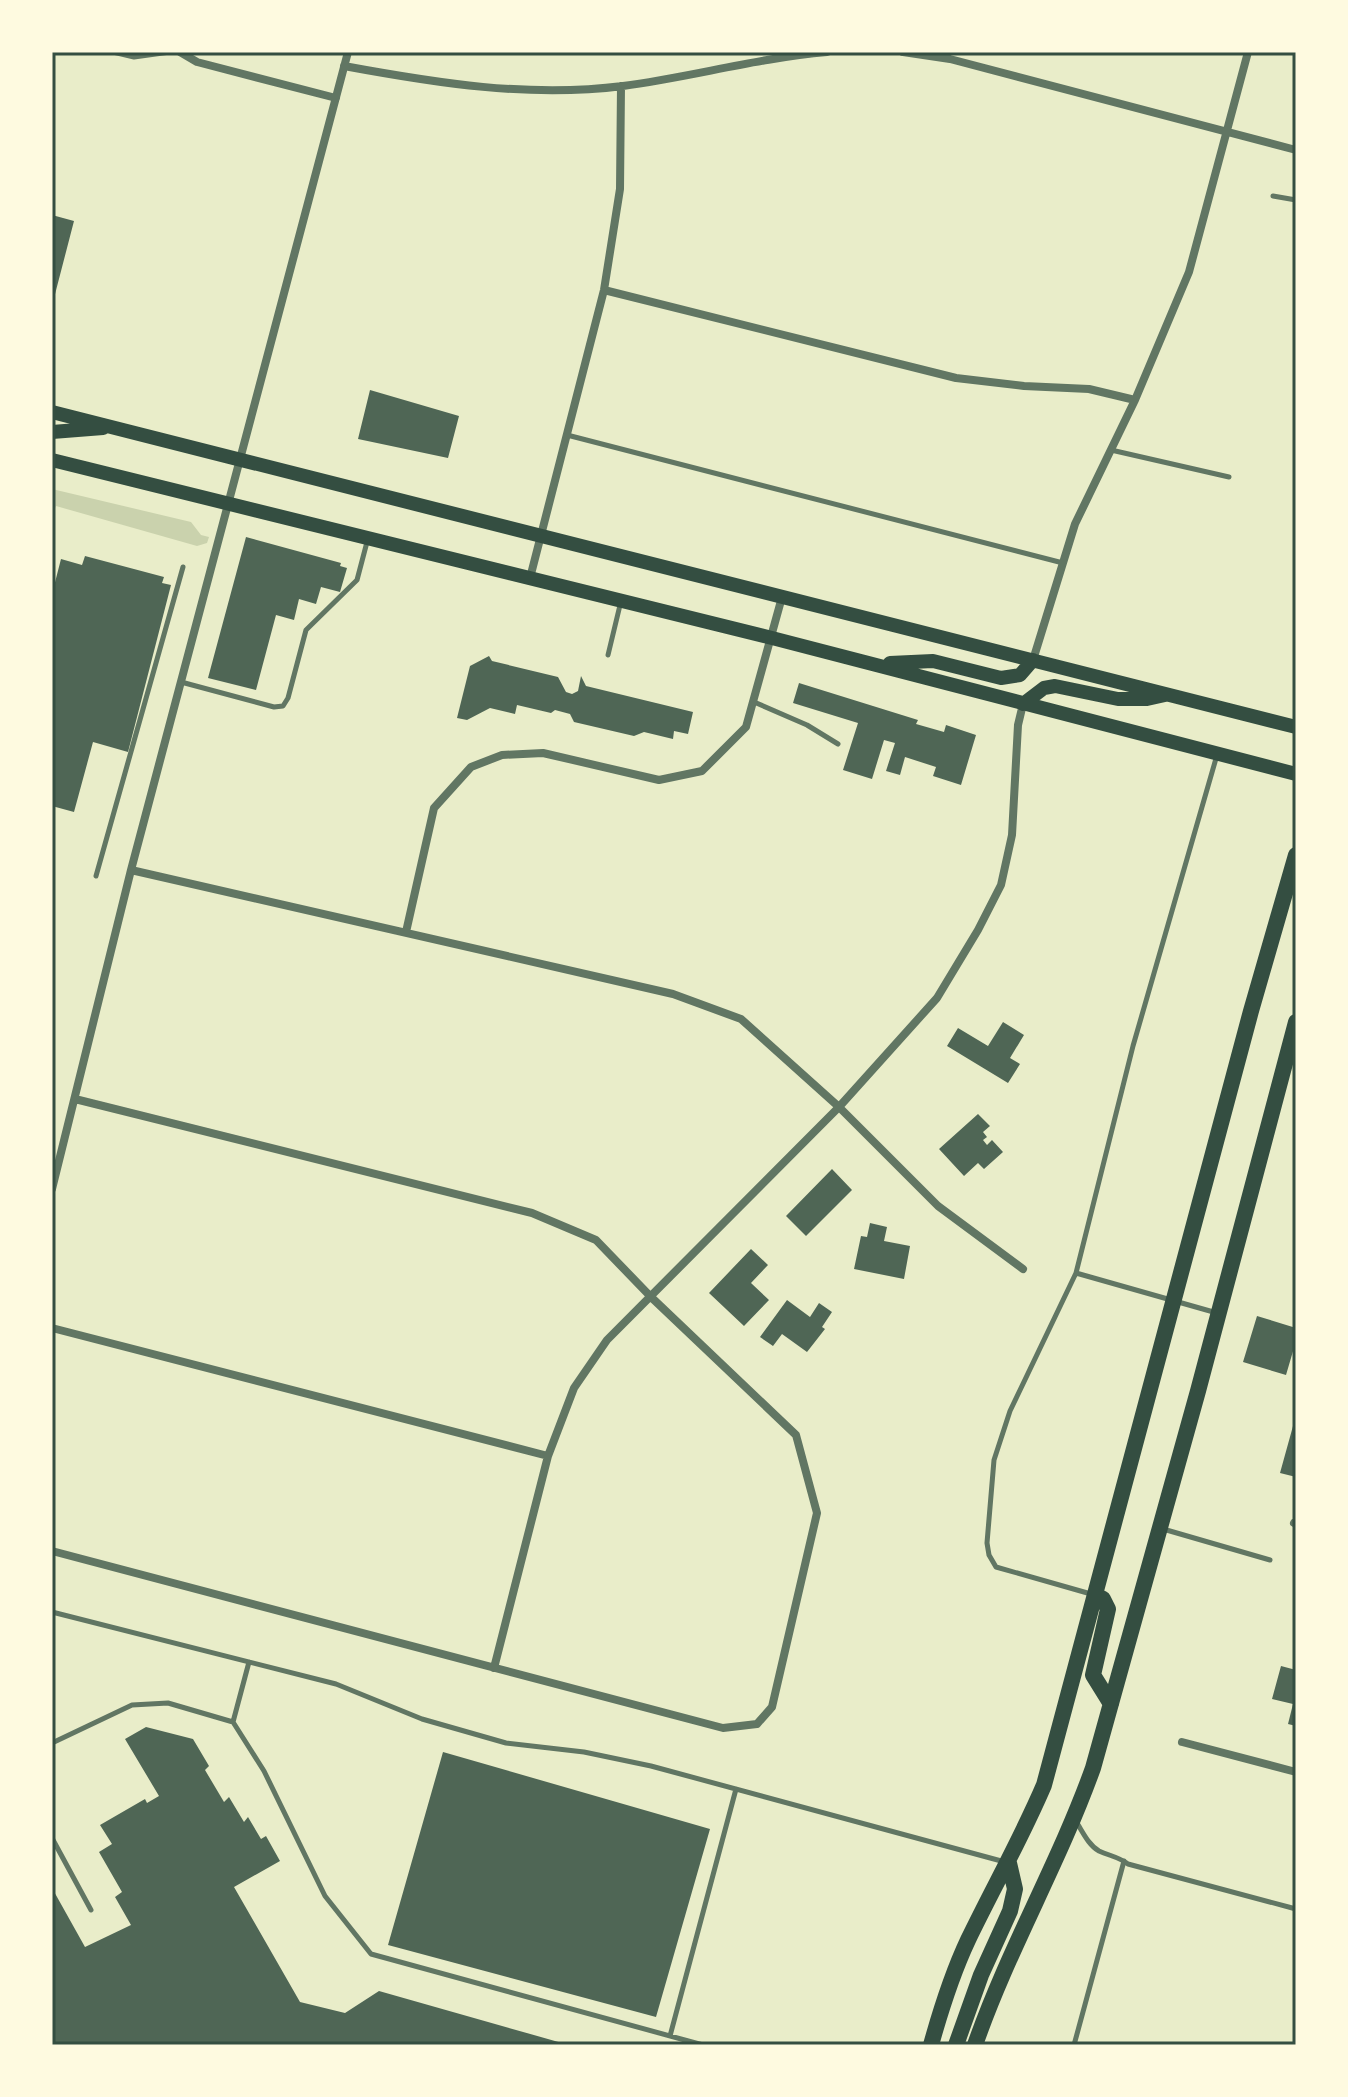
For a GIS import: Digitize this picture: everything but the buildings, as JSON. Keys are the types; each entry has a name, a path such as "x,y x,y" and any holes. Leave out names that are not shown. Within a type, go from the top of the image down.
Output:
{"main road":[{"path":"52,412 1296,727"},
{"path":"52,432 115,427"},
{"path":"52,460 868,662 1296,774"},
{"path":"868,662 933,661 1001,678 1020,675 1033,660"},
{"path":"1023,704 1044,688 1055,686 1118,699 1147,699 1169,694"},
{"path":"931,2045 948,1989 968,1941 1009,1863 1044,1785 1251,1011 1296,855"},
{"path":"975,2045 1010,1958 1075,1819 1093,1768 1296,1022"},
{"path":"1095,1595 1106,1603 1108,1609 1093,1675 1111,1704"},
{"path":"956,2045 981,1975 1010,1911 1015,1889 1009,1863"}],"street":[{"path":"180,52 197,62 336,98"},
{"path":"52,1189 131,870 348,52"},
{"path":"344,66 429,82 482,88 552,90 621,86 827,52"},
{"path":"903,52 950,59 1296,150"},
{"path":"1033,660 1075,524 1135,400 1189,272 1248,52"},
{"path":"530,578 604,290 620,189 621,86"},
{"path":"604,290 956,378 1089,389 1135,400"},
{"path":"406,932 434,808 471,767 502,755 543,753 659,780 702,771 746,727 782,597"},
{"path":"494,1668 548,1456 574,1388 607,1340 839,1107 937,998 978,930 1001,885 1012,835 1018,725 1023,704"},
{"path":"131,870 673,994 741,1019 839,1107 938,1206 1023,1269"},
{"path":"52,1551 723,1728 757,1724 772,1707 817,1513 796,1435 651,1297 596,1240 532,1213 75,1099"},
{"path":"52,1328 548,1456"},
{"path":"1182,1742 1296,1772"}],"lane":[{"path":"113,52 134,57 170,52"},
{"path":"1273,196 1296,200"},
{"path":"566,435 1063,563"},
{"path":"1111,450 1229,477"},
{"path":"181,682 274,707 283,706 288,698 306,630 357,580 368,537"},
{"path":"96,876 183,567"},
{"path":"608,655 621,600"},
{"path":"754,702 807,725 838,744"},
{"path":"1095,1595 996,1567 987,1543 994,1460 1010,1411 1076,1273 1133,1046 1217,754"},
{"path":"1076,1273 1219,1314"},
{"path":"1160,1528 1270,1560"},
{"path":"52,1612 336,1684 422,1719 506,1743 584,1752 651,1766 1009,1863"},
{"path":"233,1722 249,1662"},
{"path":"52,1743 132,1705 168,1703 233,1722 264,1771 325,1896 371,1954 703,2045"},
{"path":"670,2036 736,1789"},
{"path":"1075,1819 1088,1841 1098,1850 1128,1864 1296,1909"},
{"path":"52,1838 91,1910"},
{"path":"1074,2045 1124,1861"}],"green space":[{"path":"52,489 191,522 201,535 209,537 207,543 197,546 56,506 52,514"}]}
